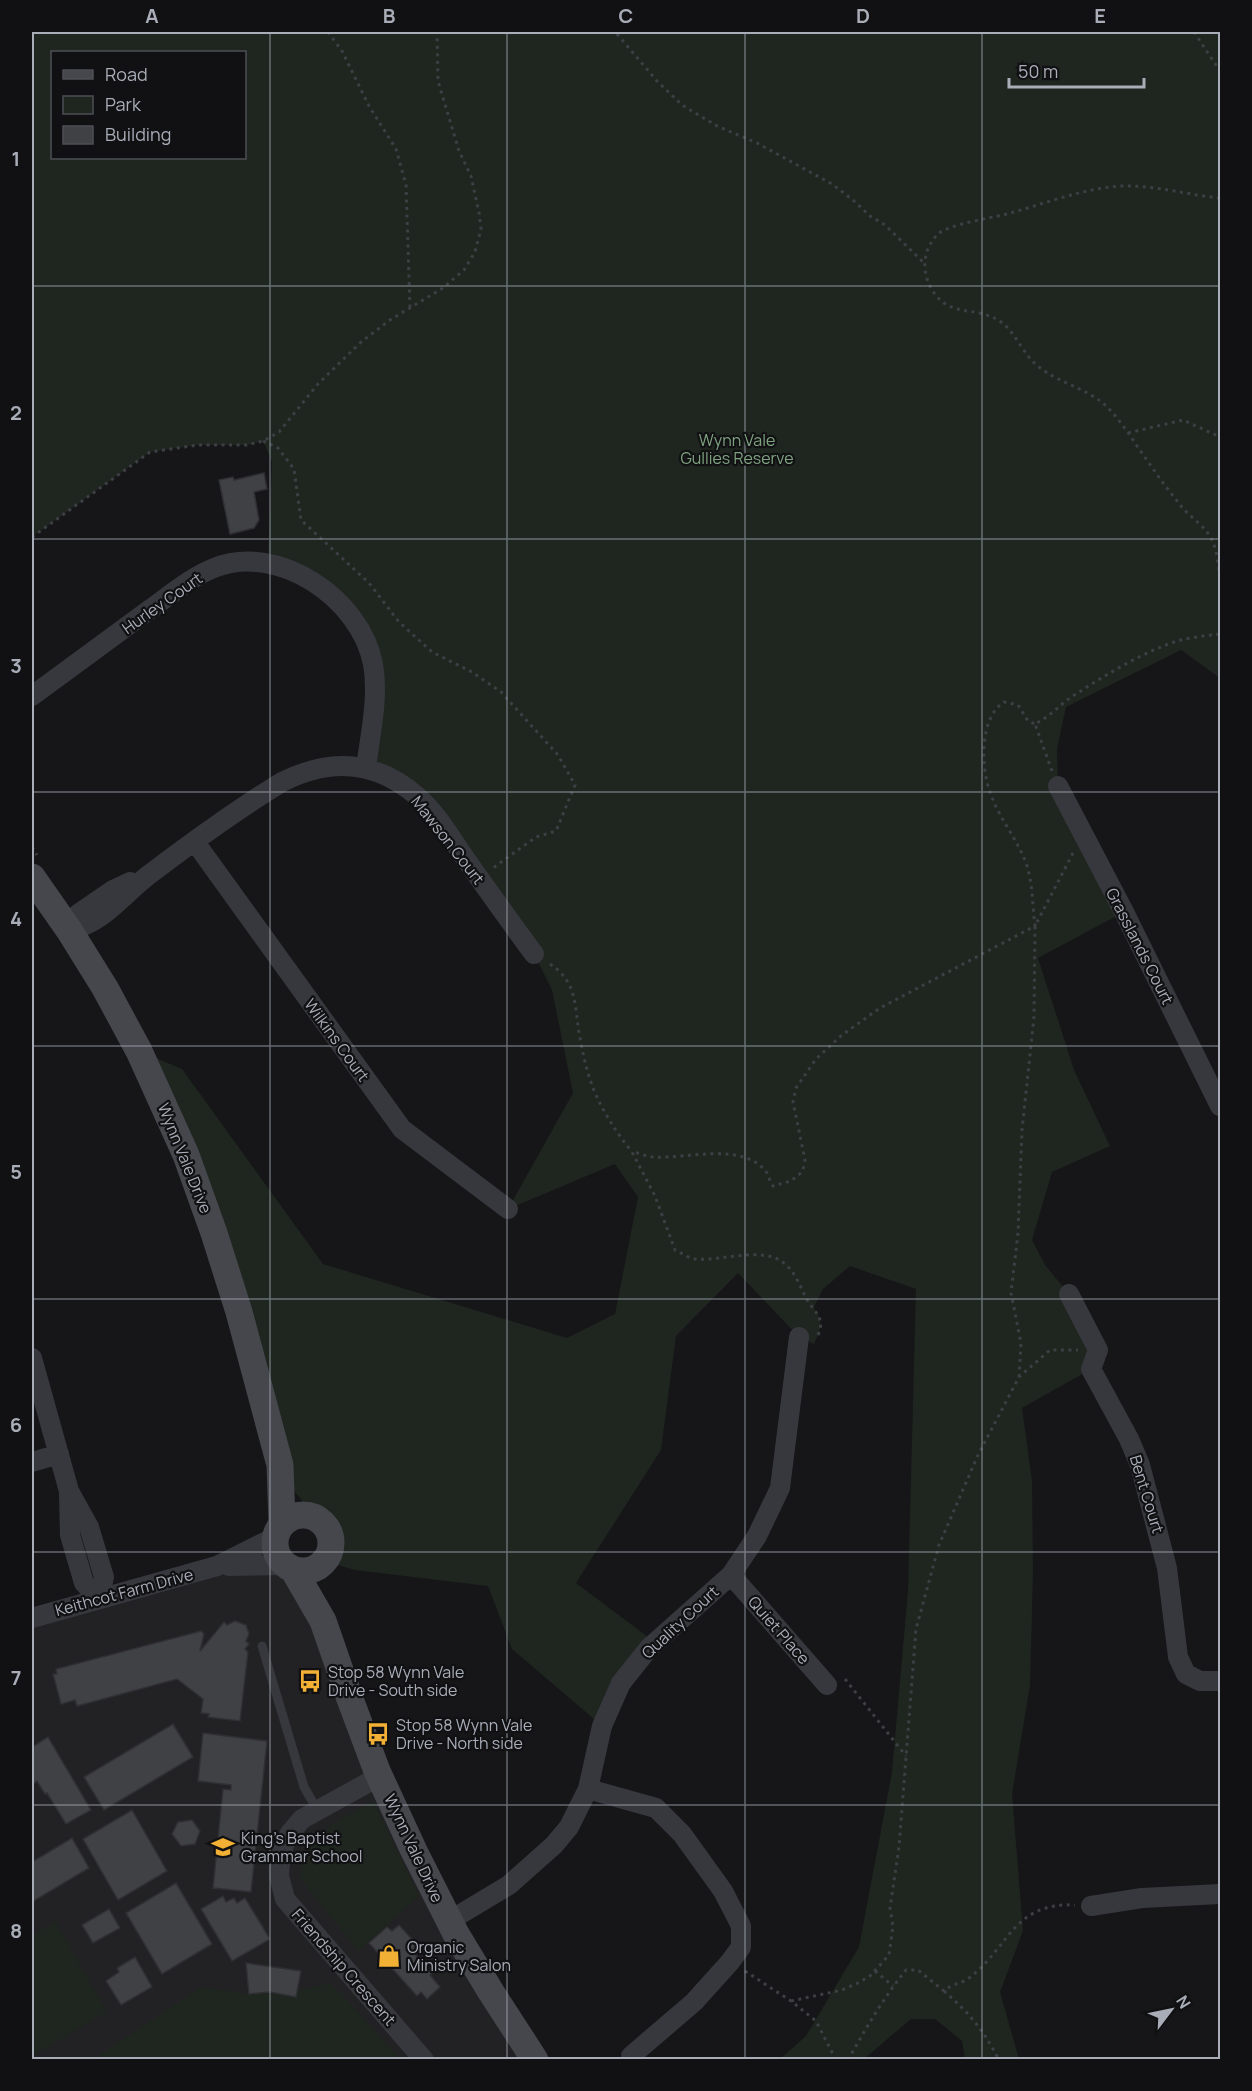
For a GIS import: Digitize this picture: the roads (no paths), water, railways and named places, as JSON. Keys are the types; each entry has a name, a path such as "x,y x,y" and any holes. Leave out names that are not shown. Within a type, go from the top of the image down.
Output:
{"main road":[{"name":"Wynn Vale Drive","path":"32,877 105,988 139,1051 186,1155 239,1312 280,1465 296,1493 315,1516"},
{"name":"Wynn Vale Drive","path":"279,1530 280,1465"},
{"path":"297,1515 315,1516 330,1533 331,1548 325,1562 310,1571 289,1567 276,1552 279,1530 297,1515"},
{"name":"Wynn Vale Drive","path":"323,1621 322,1584 325,1562"},
{"name":"Wynn Vale Drive","path":"289,1567 323,1621 350,1700 380,1776 414,1851 449,1921 535,2060"}],"street":[{"name":"Hurley Court","path":"32,696 171,595 213,568 246,561 261,561 298,573 323,590 345,609 367,642 373,665 375,699 366,768"},
{"name":"Mawson Court","path":"69,930 85,927 120,901 151,872 276,786 300,773 323,766 343,765 366,768 388,776 418,797 534,954"},
{"name":"Grasslands Court","path":"1058,786 1221,1106"},
{"name":"Wilkins Court","path":"195,842 402,1129 508,1209"},
{"name":"Bent Court","path":"1069,1294 1098,1350 1091,1369 1129,1439 1140,1466 1167,1568 1178,1657 1186,1674 1200,1681 1221,1681"},
{"name":"Quality Court","path":"449,1921 510,1885 554,1845 569,1827 588,1789 602,1726 621,1683 650,1648 730,1575 757,1536 780,1488 799,1337"},
{"path":"32,1358 69,1491 88,1527 104,1577 99,1599"},
{"path":"32,1462 59,1454"},
{"name":"Keithcot Farm Drive","path":"32,1618 217,1566 279,1530"},
{"name":"Keithcot Farm Drive","path":"217,1566 289,1567"},
{"name":"Quiet Place","path":"730,1575 827,1684"},
{"name":"Friendship Crescent","path":"380,1776 302,1819 290,1833 284,1845 279,1876 285,1899 424,2060"},
{"path":"588,1789 656,1808 682,1834 723,1891 741,1926 741,1947 730,1962 694,2002 631,2056"},
{"path":"1091,1906 1142,1898 1221,1894"}],"lane":[{"path":"262,1646 304,1787 318,1811"}],"place":[{"name":"Stop 58 Wynn Vale Drive - South side","path":"310,1681"},
{"name":"Stop 58 Wynn Vale Drive - North side","path":"378,1734"},
{"name":"King's Baptist Grammar School","path":"223,1847"},
{"name":"Organic Ministry Salon","path":"389,1956"}],"park label":[{"name":"Wynn Vale Gullies Reserve","path":"737,449"}]}
